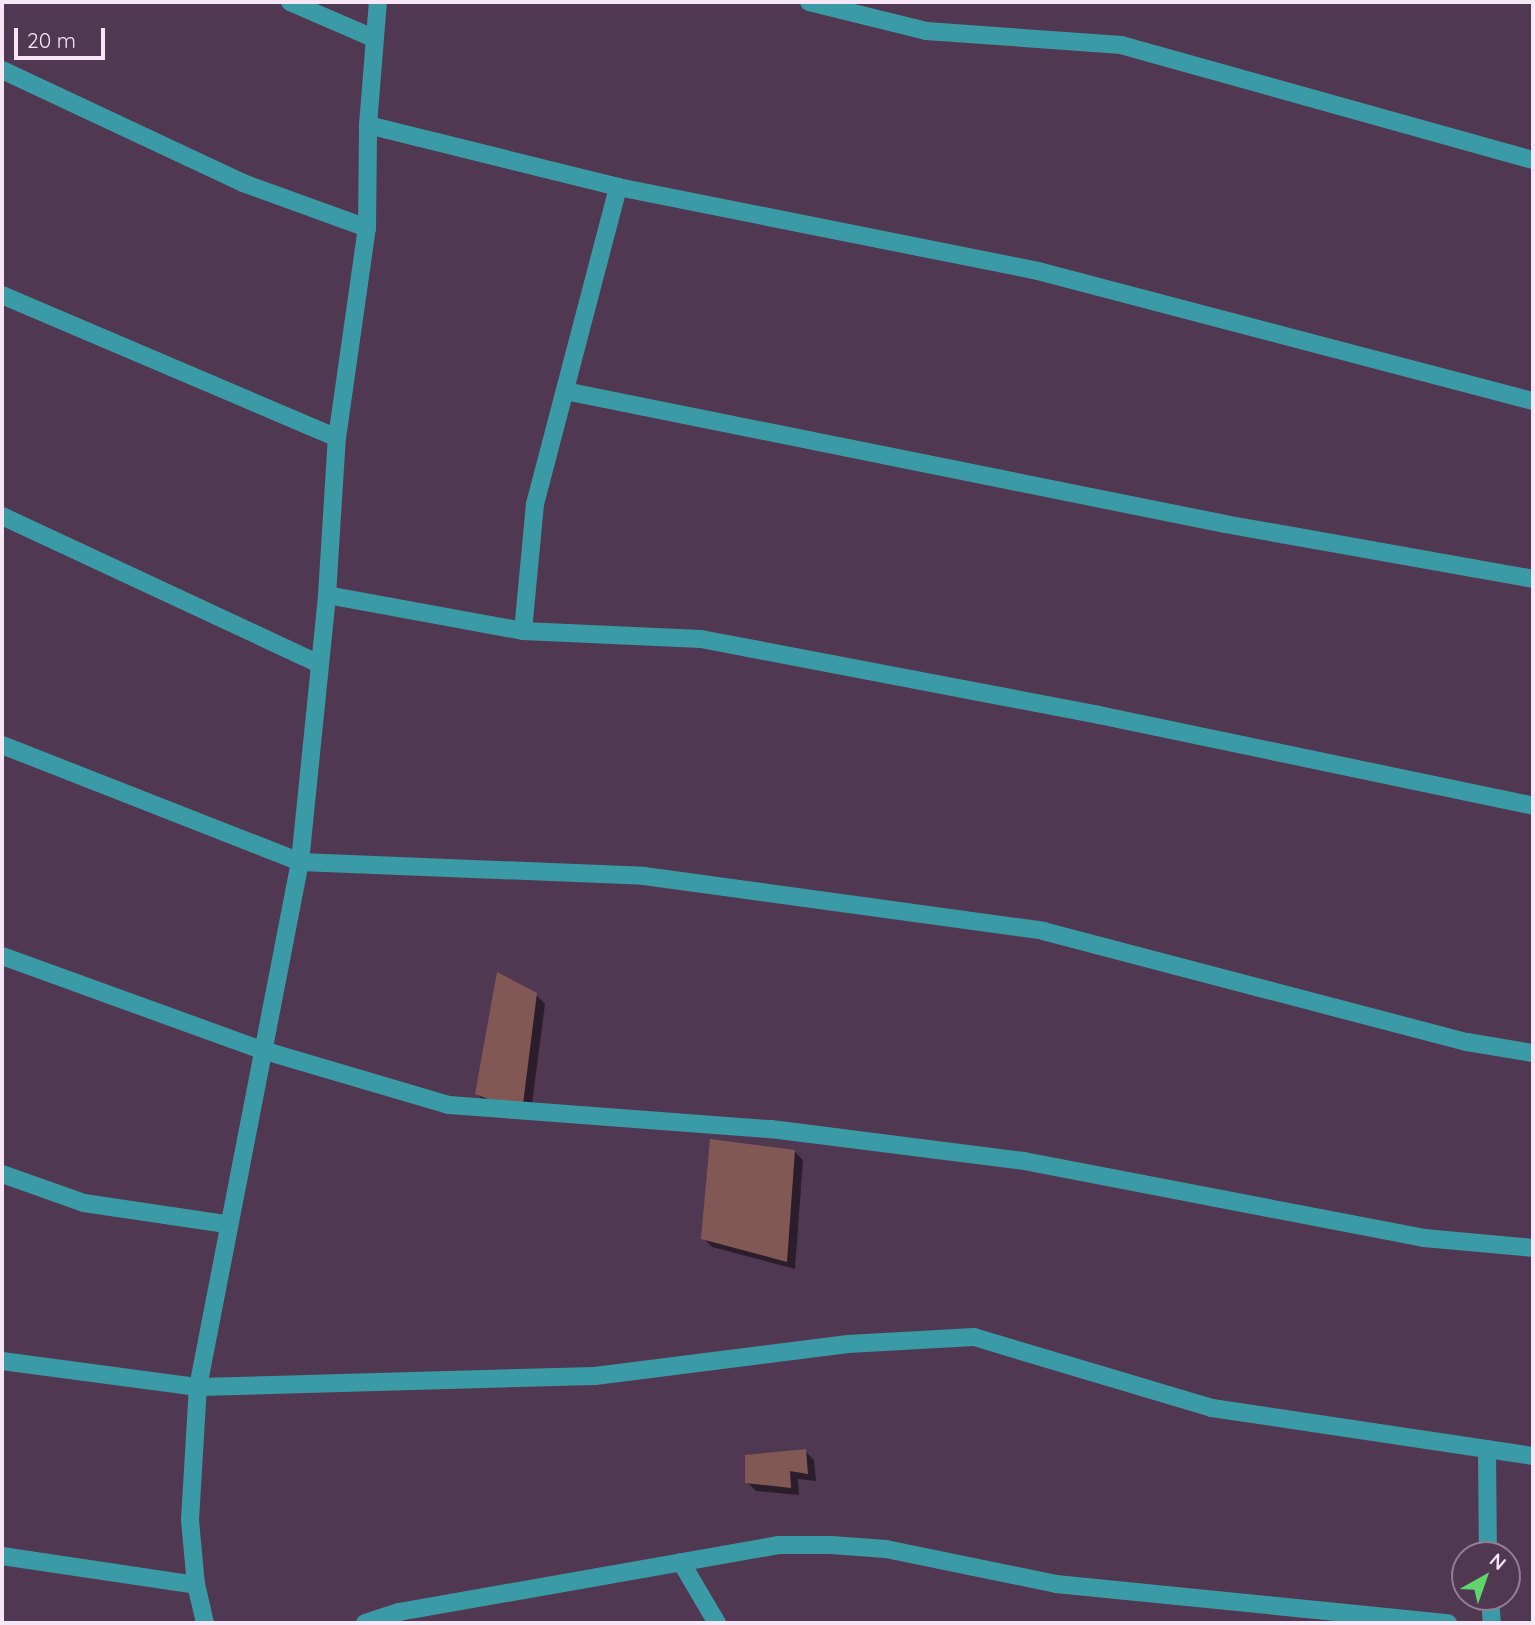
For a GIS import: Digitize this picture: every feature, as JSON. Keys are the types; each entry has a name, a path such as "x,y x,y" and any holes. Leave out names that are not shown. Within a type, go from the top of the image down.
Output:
{"street":[{"path":"290,2 373,38"},
{"path":"205,1623 195,1585 190,1520 198,1387 226,1224 300,862 317,663 327,595 337,438 367,228 368,125 377,2"},
{"path":"808,2 926,30 1121,45 1533,160"},
{"path":"2,70 243,183 367,228"},
{"path":"368,125 618,187 1038,271 1533,401"},
{"path":"523,631 535,504 618,187"},
{"path":"2,295 337,438"},
{"path":"565,391 1211,521 1533,579"},
{"path":"2,516 317,663"},
{"path":"327,595 523,631 701,639 1100,715 1533,806"},
{"path":"2,745 300,862 643,876 1044,931 1467,1042 1533,1053"},
{"path":"2,956 262,1051 449,1105 771,1129 1024,1161 1424,1238 1533,1248"},
{"path":"2,1174 84,1203 226,1224"},
{"path":"2,1361 198,1387 594,1376 848,1343 974,1337 1212,1408 1533,1456"},
{"path":"1487,1449 1488,1541"},
{"path":"365,1623 399,1612 778,1545 886,1549 1056,1584 1448,1623"},
{"path":"2,1556 195,1585"},
{"path":"681,1562 717,1623"}],"building":[{"path":"497,972 537,993 522,1112 475,1094"},
{"path":"710,1139 795,1150 787,1262 701,1239"},
{"path":"806,1449 808,1474 790,1471 791,1488 745,1483 745,1455"}]}
